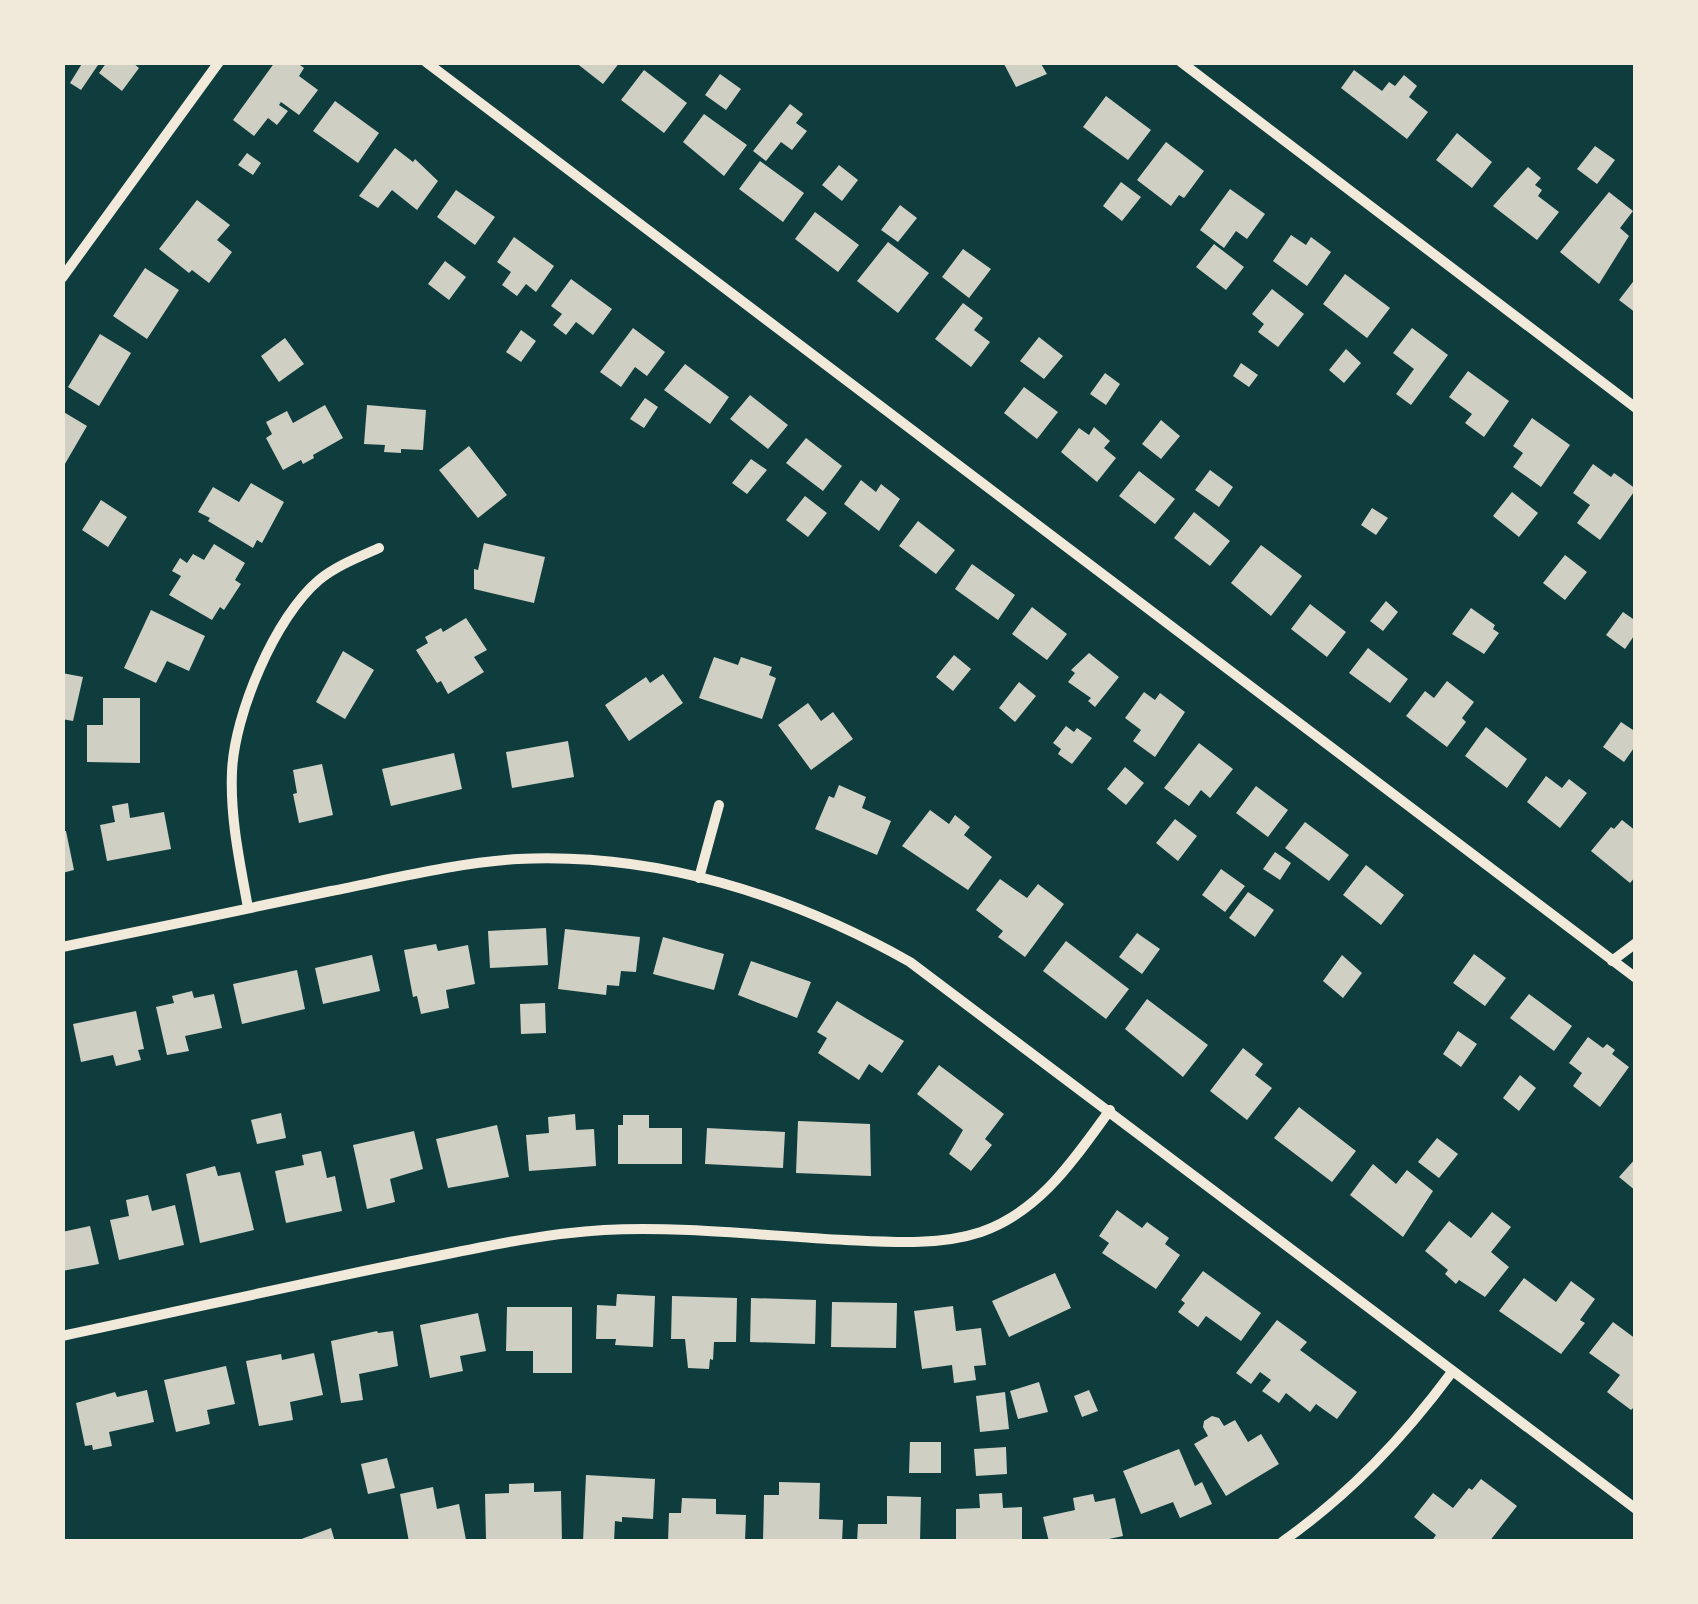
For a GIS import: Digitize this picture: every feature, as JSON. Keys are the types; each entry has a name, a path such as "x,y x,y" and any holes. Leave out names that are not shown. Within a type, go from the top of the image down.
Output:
{"street":[{"path":"62,278 219,62"},
{"path":"426,62 1636,978"},
{"path":"1181,62 1636,408"},
{"path":"248,908 234,825 232,768 251,688 273,642 318,580 380,548"},
{"path":"699,878 718,804"},
{"path":"62,947 442,868 518,859 639,865 787,902 868,938 910,962 1636,1509"},
{"path":"1612,960 1636,944"},
{"path":"62,1336 347,1274 564,1234 648,1230 876,1242 946,1240 976,1234 1001,1224 1038,1200 1110,1110"},
{"path":"1282,1542 1376,1464 1414,1424 1452,1372"}],"building":[{"path":"83,62 98,65 81,90 70,83"},
{"path":"107,62 132,62 139,68 122,91 99,73"},
{"path":"275,62 296,62 304,68 299,76 318,90 299,115 281,102 279,105 288,111 277,125 268,118 254,136 233,120"},
{"path":"575,62 620,62 603,84"},
{"path":"1003,62 1040,62 1047,74 1016,87"},
{"path":"644,70 687,103 664,133 621,100"},
{"path":"1354,70 1382,91 1389,82 1395,86 1404,75 1417,86 1409,97 1428,112 1407,139 1341,88"},
{"path":"720,74 741,89 726,110 705,95"},
{"path":"1106,96 1151,130 1128,160 1083,127"},
{"path":"335,101 379,133 358,163 313,131"},
{"path":"790,104 803,114 796,123 807,131 792,150 781,142 766,161 753,151"},
{"path":"704,114 747,145 724,176 683,142"},
{"path":"1457,133 1492,162 1472,188 1436,160"},
{"path":"1166,142 1204,171 1184,198 1179,195 1171,206 1137,180"},
{"path":"1595,146 1615,160 1597,184 1577,169"},
{"path":"395,148 413,162 415,159 438,181 417,210 392,190 378,208 359,196"},
{"path":"247,153 261,163 253,175 238,165"},
{"path":"760,161 804,193 783,222 739,189"},
{"path":"839,165 858,180 842,201 822,185"},
{"path":"1528,167 1541,178 1535,185 1542,190 1538,196 1559,212 1537,240 1493,206"},
{"path":"1121,182 1141,197 1122,221 1103,206"},
{"path":"1230,189 1265,214 1247,239 1236,231 1224,248 1200,230"},
{"path":"456,190 495,217 475,245 437,217"},
{"path":"1609,192 1633,211 1620,228 1629,236 1599,284 1560,252"},
{"path":"197,200 230,225 217,240 232,252 209,283 159,249"},
{"path":"900,205 917,218 898,242 881,230"},
{"path":"815,212 859,245 838,272 795,239"},
{"path":"1291,235 1306,245 1311,237 1331,252 1307,286 1273,261"},
{"path":"514,237 554,266 536,292 526,284 517,296 502,285 511,272 497,262"},
{"path":"888,242 929,273 898,313 857,281"},
{"path":"1214,244 1244,267 1226,290 1196,267"},
{"path":"963,249 991,269 969,298 942,277"},
{"path":"445,261 466,277 449,300 428,284"},
{"path":"145,268 179,290 147,339 113,316"},
{"path":"1345,274 1390,308 1367,338 1323,304"},
{"path":"1636,278 1636,313 1619,300"},
{"path":"571,279 612,309 593,335 576,322 566,335 553,325 562,314 551,306"},
{"path":"1272,289 1304,314 1278,347 1258,332 1264,324 1252,314"},
{"path":"963,303 983,318 974,330 990,342 971,367 935,339"},
{"path":"633,328 665,352 647,376 635,367 621,387 600,372"},
{"path":"1412,328 1448,355 1411,405 1396,394 1414,369 1393,353"},
{"path":"521,330 536,341 521,362 506,352"},
{"path":"100,334 131,353 99,406 68,387"},
{"path":"1039,337 1063,356 1044,379 1020,361"},
{"path":"285,338 304,364 279,382 261,356"},
{"path":"1346,349 1361,363 1344,383 1329,370"},
{"path":"1241,363 1258,375 1249,387 1233,376"},
{"path":"685,364 729,397 710,424 664,390"},
{"path":"1468,371 1509,401 1484,437 1465,423 1472,414 1449,397"},
{"path":"1105,373 1120,384 1106,405 1090,394"},
{"path":"1024,387 1058,412 1037,439 1004,413"},
{"path":"750,395 788,425 768,449 730,419"},
{"path":"645,398 658,407 644,428 630,419"},
{"path":"325,405 343,438 303,464 301,460 283,470 266,438 272,434 266,422 287,411 293,423"},
{"path":"367,405 426,410 423,450 384,452 385,445 364,444"},
{"path":"62,411 87,426 62,469"},
{"path":"1532,418 1570,445 1541,487 1513,467 1523,453 1513,446"},
{"path":"1161,420 1180,436 1161,459 1142,444"},
{"path":"1094,427 1110,441 1104,448 1116,458 1097,482 1061,452 1079,428 1089,435"},
{"path":"806,438 842,466 823,491 786,463"},
{"path":"469,446 507,495 478,518 439,470"},
{"path":"751,459 767,470 747,494 732,483"},
{"path":"1593,464 1636,489 1600,540 1577,523 1590,505 1573,493"},
{"path":"1210,470 1233,487 1219,507 1195,490"},
{"path":"1139,471 1175,499 1155,524 1119,496"},
{"path":"861,480 876,492 881,484 900,499 879,531 844,504"},
{"path":"251,483 284,502 262,543 257,540 253,548 198,512 213,487 239,502"},
{"path":"1512,492 1538,513 1519,537 1493,516"},
{"path":"805,496 827,513 808,537 786,520"},
{"path":"101,500 127,517 108,547 82,530"},
{"path":"1372,508 1388,518 1376,535 1361,525"},
{"path":"1194,512 1230,541 1210,566 1174,538"},
{"path":"918,521 955,550 936,574 899,546"},
{"path":"484,543 545,557 534,603 474,589 474,569 478,570"},
{"path":"214,544 245,563 235,580 241,584 224,610 220,607 212,620 169,595 181,576 172,571 180,558 187,563 193,554 204,560"},
{"path":"1261,545 1302,576 1271,616 1231,583"},
{"path":"1565,555 1587,572 1565,600 1543,583"},
{"path":"972,564 1015,595 998,620 955,589"},
{"path":"1386,601 1398,612 1383,631 1370,621"},
{"path":"1310,604 1346,632 1327,657 1291,629"},
{"path":"1032,607 1067,634 1047,660 1012,634"},
{"path":"1471,608 1495,625 1493,629 1499,633 1484,654 1452,634"},
{"path":"151,610 205,636 189,671 167,661 156,683 124,668"},
{"path":"1623,612 1636,621 1636,633 1625,649 1606,635"},
{"path":"466,618 487,650 474,657 484,672 448,694 416,650 428,643 425,637 441,628 443,632"},
{"path":"1368,648 1408,679 1390,703 1349,673"},
{"path":"343,651 374,670 345,719 316,702"},
{"path":"1089,653 1119,677 1095,707 1088,701 1091,698 1068,682 1075,673 1071,670"},
{"path":"954,655 971,669 953,691 936,677"},
{"path":"714,657 738,665 741,657 772,667 769,675 776,678 762,719 699,698"},
{"path":"62,673 83,677 73,721 62,719"},
{"path":"663,674 683,703 629,741 605,705 646,677 650,683"},
{"path":"1447,681 1474,702 1462,718 1466,722 1447,747 1406,716 1425,691 1434,698"},
{"path":"1019,682 1036,696 1015,722 999,708"},
{"path":"1144,692 1155,700 1160,693 1185,712 1155,757 1133,741 1141,730 1125,718"},
{"path":"103,698 140,698 140,763 87,762 87,725 103,725"},
{"path":"808,703 821,721 833,712 853,739 811,770 778,725"},
{"path":"1621,722 1636,732 1636,745 1624,762 1603,747"},
{"path":"1066,726 1092,738 1072,764 1058,754 1061,749 1053,743"},
{"path":"1486,727 1527,759 1507,788 1465,756"},
{"path":"568,741 574,777 512,788 506,752"},
{"path":"1199,743 1233,769 1210,798 1201,790 1189,806 1164,788"},
{"path":"454,753 462,789 391,806 382,769"},
{"path":"322,764 333,815 299,823 293,770"},
{"path":"1125,767 1144,783 1126,805 1107,789"},
{"path":"1546,776 1562,788 1569,779 1587,793 1560,828 1527,802"},
{"path":"839,785 866,797 862,808 891,821 877,855 815,829 829,796 834,798"},
{"path":"1256,786 1288,810 1268,837 1236,813"},
{"path":"128,803 130,818 164,812 171,849 107,861 100,825 115,822 112,806"},
{"path":"930,810 949,824 955,815 970,827 964,835 992,857 968,890 902,846"},
{"path":"1175,819 1197,836 1178,861 1156,843"},
{"path":"1622,820 1636,831 1636,876 1630,883 1591,851"},
{"path":"1305,822 1349,855 1329,881 1285,848"},
{"path":"62,831 66,831 74,870 62,873"},
{"path":"1275,852 1291,863 1280,880 1263,869"},
{"path":"1366,865 1404,895 1381,925 1343,895"},
{"path":"1221,869 1245,886 1225,912 1202,895"},
{"path":"1000,879 1027,898 1038,884 1064,904 1025,957 998,937 1003,931 976,910"},
{"path":"1248,892 1274,910 1255,937 1229,918"},
{"path":"546,928 548,965 490,968 488,931"},
{"path":"565,929 640,937 636,972 621,971 619,986 607,985 606,995 558,989"},
{"path":"1137,933 1160,949 1142,974 1119,957"},
{"path":"663,937 724,954 714,990 653,974"},
{"path":"1066,941 1129,989 1106,1019 1043,971"},
{"path":"436,944 438,951 468,945 475,984 446,990 449,1008 421,1014 417,996 413,997 404,950"},
{"path":"1474,954 1506,978 1485,1006 1453,983"},
{"path":"372,955 380,991 323,1004 315,968"},
{"path":"1342,955 1362,973 1343,998 1323,981"},
{"path":"751,961 811,982 797,1018 738,995"},
{"path":"297,970 305,1009 242,1024 233,984"},
{"path":"192,991 194,998 214,994 222,1028 185,1036 189,1051 167,1055 156,1007 174,1003 172,996"},
{"path":"1529,994 1572,1026 1554,1051 1510,1018"},
{"path":"1147,999 1208,1045 1183,1077 1125,1029"},
{"path":"837,1001 904,1041 882,1073 869,1064 859,1080 818,1053 827,1038 817,1032"},
{"path":"545,1003 546,1033 521,1034 520,1004"},
{"path":"136,1011 144,1049 138,1050 141,1060 116,1066 113,1055 81,1062 73,1024"},
{"path":"1458,1031 1477,1044 1461,1067 1443,1054"},
{"path":"1588,1037 1603,1048 1607,1044 1615,1050 1612,1054 1629,1067 1600,1107 1573,1086 1582,1073 1569,1063"},
{"path":"1243,1048 1263,1064 1255,1075 1272,1088 1247,1120 1210,1091"},
{"path":"939,1065 1004,1114 985,1139 992,1145 971,1171 949,1154 963,1130 917,1094"},
{"path":"1520,1075 1536,1088 1519,1111 1503,1098"},
{"path":"1299,1107 1356,1151 1332,1182 1274,1138"},
{"path":"281,1113 286,1138 257,1144 251,1120"},
{"path":"575,1114 576,1130 594,1129 596,1166 529,1171 526,1135 549,1133 548,1117"},
{"path":"623,1115 649,1115 649,1128 682,1128 682,1164 618,1164 618,1125 623,1125"},
{"path":"798,1121 870,1124 871,1176 796,1173"},
{"path":"497,1125 509,1177 448,1188 436,1139"},
{"path":"707,1128 785,1132 783,1168 705,1164"},
{"path":"414,1131 423,1169 390,1179 395,1202 367,1209 353,1145"},
{"path":"1437,1138 1458,1154 1439,1178 1418,1162"},
{"path":"321,1151 327,1178 335,1176 342,1211 286,1223 275,1171 304,1165 302,1155"},
{"path":"1636,1158 1636,1191 1619,1177"},
{"path":"1373,1164 1396,1184 1407,1170 1433,1191 1403,1237 1350,1195"},
{"path":"215,1166 218,1176 240,1172 254,1230 200,1243 186,1174"},
{"path":"148,1195 152,1211 175,1205 184,1245 119,1260 110,1220 129,1216 126,1200"},
{"path":"1117,1210 1142,1228 1147,1222 1169,1238 1165,1244 1180,1255 1156,1289 1102,1253 1109,1243 1099,1236"},
{"path":"1492,1212 1511,1227 1491,1252 1509,1267 1485,1297 1459,1280 1456,1284 1445,1274 1448,1270 1425,1251 1449,1221 1471,1238"},
{"path":"90,1226 99,1264 62,1271 62,1232"},
{"path":"1203,1271 1261,1313 1241,1341 1206,1316 1198,1327 1178,1312 1185,1303 1181,1300"},
{"path":"1055,1273 1071,1308 1009,1337 992,1301"},
{"path":"1524,1278 1556,1302 1571,1281 1595,1299 1580,1320 1585,1323 1561,1354 1499,1311"},
{"path":"617,1294 655,1296 653,1347 615,1345 616,1339 596,1339 597,1305 616,1306"},
{"path":"672,1296 737,1298 736,1342 714,1342 709,1369 688,1368 685,1339 671,1339"},
{"path":"751,1298 816,1300 815,1344 750,1342"},
{"path":"832,1302 897,1303 896,1348 831,1347"},
{"path":"953,1306 956,1331 981,1328 986,1365 974,1366 976,1380 954,1383 952,1365 922,1369 914,1311"},
{"path":"507,1307 572,1307 572,1373 533,1373 533,1351 506,1351"},
{"path":"478,1313 486,1351 460,1356 463,1371 430,1378 420,1325"},
{"path":"1277,1320 1307,1342 1300,1350 1357,1392 1337,1419 1316,1404 1310,1412 1286,1393 1279,1403 1262,1391 1271,1380 1260,1372 1251,1384 1236,1373"},
{"path":"1613,1322 1636,1339 1636,1405 1631,1410 1607,1392 1620,1375 1589,1353"},
{"path":"393,1331 398,1366 359,1374 363,1400 341,1403 331,1341"},
{"path":"314,1353 323,1395 290,1402 293,1420 259,1426 246,1361 281,1354 282,1360"},
{"path":"226,1366 235,1404 207,1410 210,1424 176,1432 164,1380"},
{"path":"1039,1382 1048,1412 1018,1419 1010,1391"},
{"path":"147,1390 154,1422 109,1432 112,1446 93,1450 92,1445 85,1446 76,1403 115,1392 117,1397"},
{"path":"1089,1390 1098,1411 1082,1417 1074,1396"},
{"path":"1005,1392 1009,1429 980,1432 976,1396"},
{"path":"1212,1416 1224,1426 1235,1420 1248,1442 1261,1434 1279,1464 1226,1496 1194,1444 1208,1436 1204,1421"},
{"path":"910,1442 941,1442 941,1473 909,1473"},
{"path":"1006,1447 1007,1474 976,1476 974,1449"},
{"path":"1179,1449 1195,1486 1202,1482 1212,1504 1180,1518 1173,1502 1141,1514 1123,1471"},
{"path":"387,1458 395,1488 368,1494 361,1464"},
{"path":"586,1475 655,1479 653,1519 622,1517 622,1522 615,1521 614,1542 583,1542"},
{"path":"1481,1479 1517,1506 1489,1542 1431,1542 1436,1535 1414,1517 1433,1493 1453,1508"},
{"path":"779,1482 820,1483 819,1519 843,1520 842,1542 763,1542 764,1495 779,1495"},
{"path":"534,1483 534,1492 561,1491 562,1542 486,1539 485,1494 509,1493 509,1484"},
{"path":"433,1487 437,1509 459,1504 466,1540 409,1542 400,1494"},
{"path":"1002,1493 1003,1508 1022,1507 1022,1542 956,1542 956,1509 980,1508 979,1494"},
{"path":"1093,1494 1095,1502 1115,1498 1123,1536 1109,1539 1110,1542 1049,1542 1043,1517 1075,1510 1073,1498"},
{"path":"887,1496 921,1497 920,1542 857,1542 858,1524 887,1524"},
{"path":"682,1498 716,1499 716,1514 746,1515 745,1542 668,1542 669,1513 681,1513"},
{"path":"331,1528 335,1542 296,1542 296,1541"}]}
